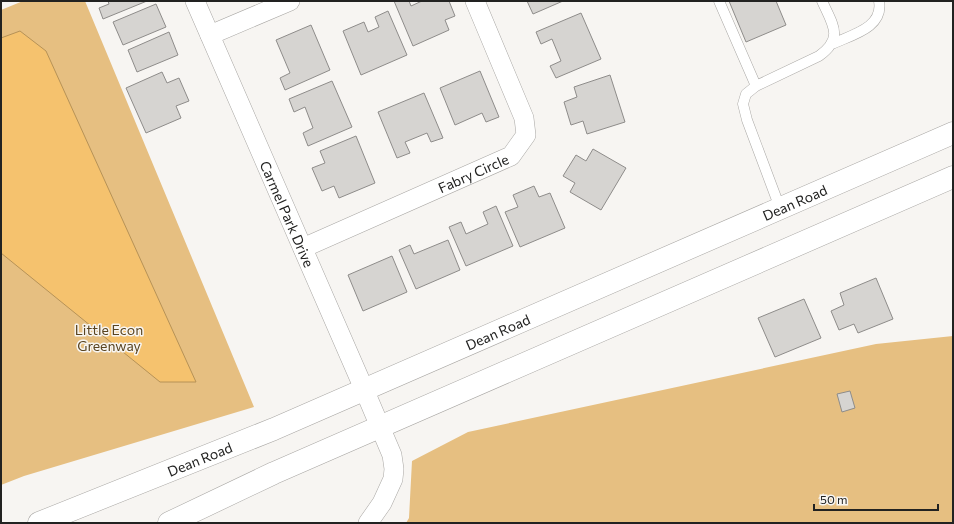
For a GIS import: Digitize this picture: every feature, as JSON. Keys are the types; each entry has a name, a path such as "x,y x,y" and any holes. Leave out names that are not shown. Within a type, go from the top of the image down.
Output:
{"main road":[{"name":"Dean Road","path":"39,523 211,455 953,132"},
{"path":"169,523 274,473 953,177"}],"street":[{"name":"Carmel Park Drive","path":"195,1 392,455 394,469 393,478 382,503 368,523"},
{"path":"210,35 290,1"},
{"name":"Fabry Circle","path":"303,248 511,156 526,135 524,118 475,1"}],"lane":[{"path":"718,1 756,86"},
{"path":"822,1 834,28 832,44"},
{"path":"780,208 747,120 743,104 746,94 756,86 819,56 832,44 870,26 879,15 879,1"}],"green space":[{"name":"Little Econ Greenway","path":"23,1 85,1 254,407 24,476 1,485 1,10"},
{"path":"953,336 953,523 406,523 409,518 412,461 468,432 876,344"}],"shaded area":[{"path":"20,31 46,51 196,382 160,382 1,253 1,38"}],"building":[{"path":"108,1 147,1 103,19 99,8 109,4"},
{"path":"394,1 409,1 411,6 422,1 449,1 455,16 445,20 449,30 413,46"},
{"path":"527,1 563,1 533,14"},
{"path":"729,1 776,1 786,25 746,42"},
{"path":"156,4 166,27 123,45 113,22"},
{"path":"388,11 407,55 361,75 343,31 364,22 368,32 379,27 375,17"},
{"path":"581,13 601,59 556,78 550,66 561,61 552,39 541,44 536,32"},
{"path":"311,25 330,70 285,90 280,78 290,73 276,40"},
{"path":"169,32 178,55 137,72 128,50"},
{"path":"480,71 499,117 486,122 482,113 455,125 440,88"},
{"path":"162,72 167,83 179,78 189,101 176,106 181,118 146,133 126,88"},
{"path":"610,75 625,122 587,134 583,121 571,125 564,102 577,97 574,87"},
{"path":"332,81 352,127 308,146 303,133 313,128 305,107 294,112 289,99"},
{"path":"424,93 443,138 431,142 427,133 405,142 410,153 397,158 378,112"},
{"path":"356,136 375,183 339,198 334,186 322,191 312,168 325,163 320,151"},
{"path":"593,149 626,168 601,210 570,192 575,183 563,176 576,155 586,161"},
{"path":"534,186 539,197 550,193 565,228 520,247 505,212 518,207 513,195"},
{"path":"496,206 513,246 466,266 449,227 461,222 466,234 488,224 483,212"},
{"path":"448,240 460,270 416,289 399,250 410,245 414,254"},
{"path":"392,256 407,292 363,311 348,275"},
{"path":"876,278 893,319 858,333 854,324 839,330 831,311 844,305 840,293"},
{"path":"804,299 821,338 775,357 758,318"},
{"path":"850,391 855,408 842,412 837,394"}]}
